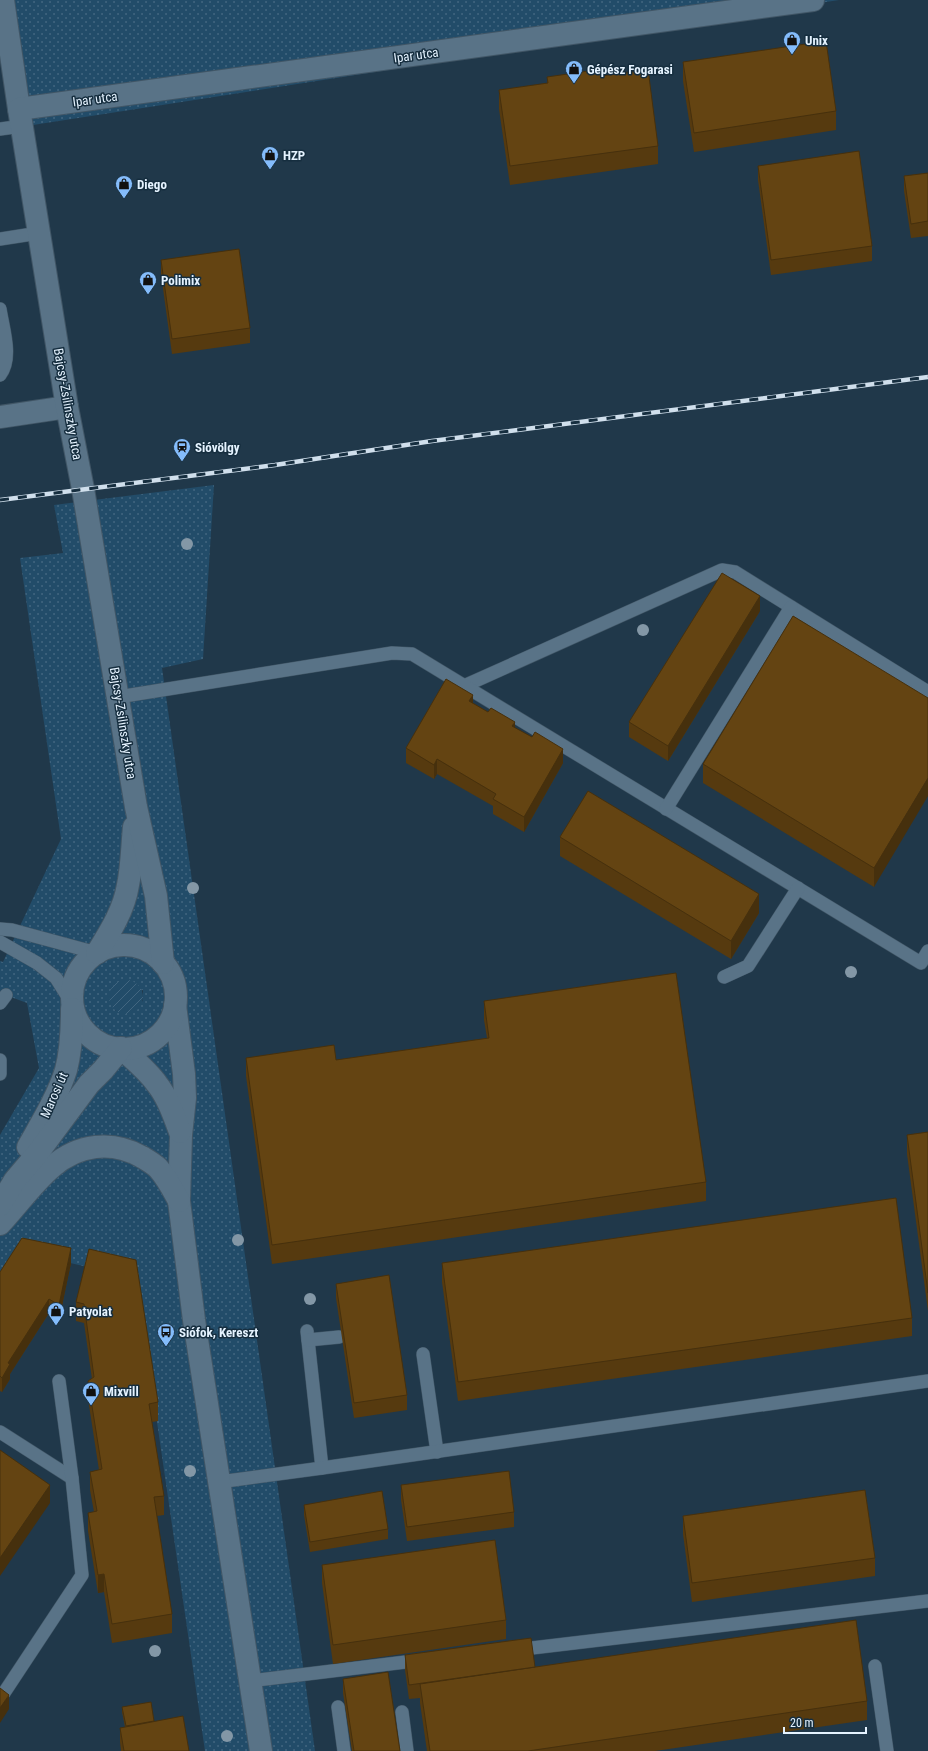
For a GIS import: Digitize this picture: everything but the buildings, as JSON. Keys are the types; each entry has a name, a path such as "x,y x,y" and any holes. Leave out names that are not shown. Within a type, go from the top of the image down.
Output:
{"street":[{"name":"Bajcsy-Zsilinszky utca","path":"3,0 20,118 67,407 83,489 136,808 156,896 163,963"},
{"name":"Ipar utca","path":"20,118 813,0"},
{"path":"0,417 67,407"},
{"name":"Bajcsy-Zsilinszky utca","path":"97,952 118,917 128,885 136,808"},
{"path":"175,1005 168,1023 154,1039 137,1047 121,1048 103,1044 90,1036 80,1024 73,1005 73,987 79,971 89,958 106,948 117,946 136,946 152,954 163,963 171,975 173,983 184,1074 185,1098 179,1202 194,1320 261,1751"},
{"name":"Marosi út","path":"15,1180 23,1155 52,1103 66,1069 71,1040 73,1005"},
{"path":"121,1048 144,1068 157,1084 170,1106 182,1135"},
{"name":"Marosi út","path":"0,1205 15,1180 38,1154 89,1084 121,1048"},
{"path":"0,1224 56,1164 65,1157 86,1149 104,1146 128,1150 157,1167 168,1181 179,1202"}],"lane":[{"path":"0,129 20,118"},
{"path":"0,238 39,233"},
{"path":"0,309 7,356 4,370 0,375"},
{"path":"464,686 722,570 735,572 928,692"},
{"path":"666,809 790,607"},
{"path":"118,697 392,653 412,654 921,962 928,951"},
{"path":"724,977 748,966 798,888"},
{"path":"0,929 12,930 97,952"},
{"path":"0,942 37,963 56,978 73,1005"},
{"path":"0,1060 0,1074"},
{"path":"322,1468 308,1336 339,1337"},
{"path":"423,1354 437,1452"},
{"path":"4,1693 82,1575 72,1478 59,1381"},
{"path":"219,1482 928,1381"},
{"path":"0,1432 72,1478"},
{"path":"502,1651 928,1601"},
{"path":"250,1681 438,1658"},
{"path":"875,1666 886,1751"},
{"path":"338,1707 344,1751"},
{"path":"402,1712 407,1751"}],"shaded area":[{"path":"1,0 839,0 20,127"},
{"path":"214,485 203,659 162,668 315,1751 205,1751 136,1278 22,1252 0,1285 0,1135 39,1068 27,1003 0,993 0,961 3,962 61,839 20,558 63,553 54,505","holes":["143,990 143,1001 116,1011 110,1002"]},
{"path":"123,980 129,980 133,981 140,987 143,997 142,1004 136,1011 129,1014 123,1014 119,1013 112,1007 109,1000 109,994 110,990 116,983"}],"railway":[{"path":"0,500 275,465 432,441 928,377"}],"place":[{"name":"Unix","path":"792,55"},
{"name":"Gépész Fogarasi","path":"574,84"},
{"name":"HZP","path":"270,170"},
{"name":"Diego","path":"124,199"},
{"name":"Polimix","path":"148,295"},
{"name":"Sióvölgy","path":"182,462"},
{"name":"Patyolat","path":"56,1326"},
{"name":"Siófok, Kereszt","path":"166,1347"},
{"name":"Mixvill","path":"91,1406"}]}
